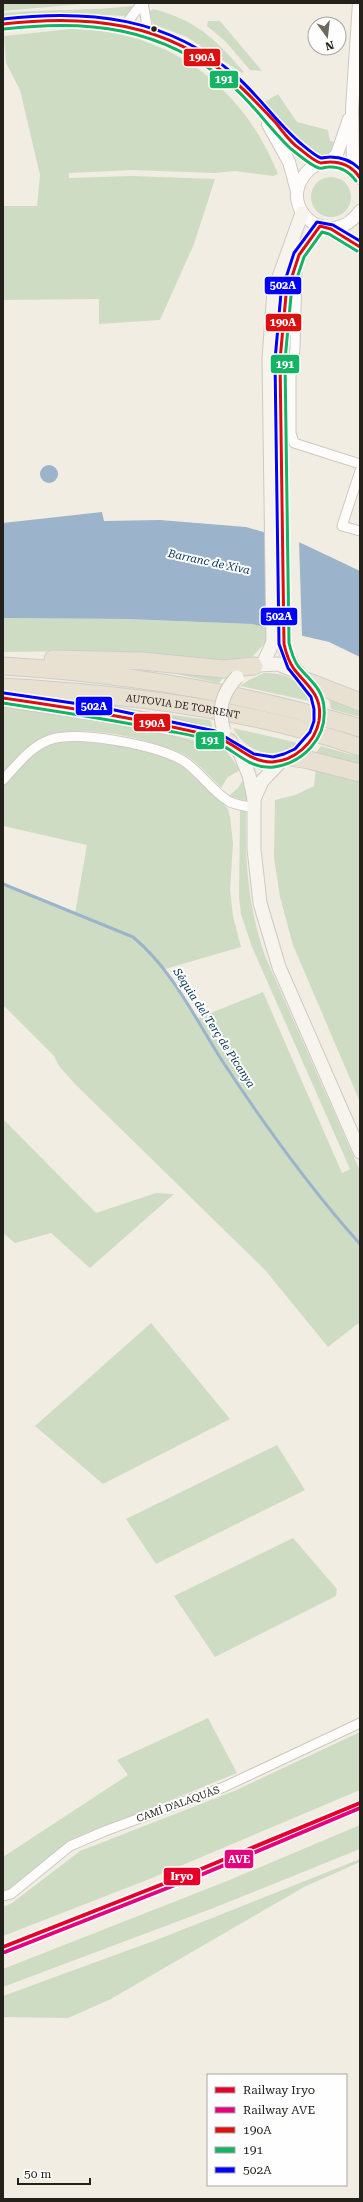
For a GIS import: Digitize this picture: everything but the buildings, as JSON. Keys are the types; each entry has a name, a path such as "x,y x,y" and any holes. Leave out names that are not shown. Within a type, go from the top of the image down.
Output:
{"highway":[{"path":"3,659 142,661 223,669 258,665"},
{"name":"AUTOVIA DE TORRENT","path":"3,666 90,673 186,687 270,704 360,728"},
{"name":"AUTOVIA DE TORRENT","path":"3,687 90,692 186,706 266,722 360,747"},
{"path":"313,689 360,702"},
{"path":"3,698 107,713 230,741"},
{"path":"291,756 360,773"}],"main road":[{"path":"277,506 269,358 274,291 302,213"},
{"path":"254,803 262,781 313,737 319,721 313,689 296,671 279,643 277,506 280,360 286,296 299,255 326,228"},
{"path":"279,643 258,665 237,676 227,688 221,701 220,714 230,741 248,773 254,803 254,850 260,903 279,967 360,1152"},
{"path":"258,665 278,664 296,671"},
{"path":"230,741 259,761 291,756"}],"street":[{"path":"126,24 142,3"},
{"path":"142,3 148,31"},
{"path":"358,173 352,109 359,3"},
{"path":"3,24 64,18 126,24 148,31 194,53 231,79 295,145 325,162 342,162 358,173"},
{"path":"247,94 278,139 289,162 297,191 297,200 302,213 313,224 326,228 360,247"},
{"path":"297,191 305,174 311,167 325,162 337,154 352,109"},
{"path":"326,228 340,227 354,220 360,211"},
{"path":"296,265 297,286 295,349 291,376 291,433 294,443 360,464"},
{"path":"360,471 342,526 360,532"},
{"path":"3,780 30,752 47,741 61,737 87,737 161,751 182,761 231,802 254,803"},
{"name":"CAMÍ D'ALAQUÀS","path":"3,1896 11,1894 70,1846 105,1831 224,1787 360,1723"}],"green space":[{"path":"3,3 92,3 3,11"},
{"path":"133,6 128,16 55,13 3,18 3,13 101,9"},
{"path":"153,9 182,19 194,25 214,40 244,72 242,73 187,37 153,24 149,12"},
{"path":"208,21 220,21 262,71 250,70 226,42 207,26"},
{"path":"71,29 106,32 139,39 169,52 197,68 222,89 244,114 263,142 278,174 273,176 235,171 215,173 132,170 69,173 69,178 132,176 215,179 194,244 160,320 99,324 99,299 3,300 3,206 37,206 40,175 20,90 6,63 4,36"},
{"path":"278,94 297,122 328,130 330,141 339,143 329,155 321,155 302,144 284,127 263,103"},
{"path":"335,177 342,180 348,186 351,197 350,205 342,214 335,217 327,217 320,214 312,205 311,193 314,186 323,178"},
{"path":"3,618 127,619 252,624 267,627 267,641 250,659 234,663 79,651 3,652"},
{"path":"92,664 225,675 219,683 167,672"},
{"path":"264,673 279,674 292,679 302,688 309,701 240,686"},
{"path":"329,698 360,708 360,717 331,709"},
{"path":"63,700 210,720 213,730"},
{"path":"3,707 145,726 222,745 240,770 228,777 221,788 188,757 168,748 132,737 92,731 73,731 56,733 36,741 25,749 3,773"},
{"path":"233,728 298,743 289,749 280,752 262,752 253,749 245,743"},
{"path":"71,740 120,746 155,754 178,763 220,800 228,809 233,843 230,890 233,916 241,947 165,969 196,1019 263,992 342,1173 350,1169 252,947 241,914 239,897 240,811 246,811 247,867 251,902 259,938 265,956 360,1171 360,1322 328,1347 265,1270 75,1084 59,1066 54,1056 3,1005 3,884 75,913 87,845 3,826 3,786 32,756 49,745"},
{"path":"321,746 360,757 360,765 316,753"},
{"path":"316,768 360,780 360,1102 293,945 280,897 274,858 275,800 295,795 314,786"},
{"path":"244,778 247,801 229,796 238,788"},
{"path":"3,1119 96,1213 156,1193 174,1194 90,1268 51,1233 15,1243 3,1233"},
{"path":"151,1323 230,1419 103,1484 35,1426"},
{"path":"277,1445 305,1490 156,1564 126,1519"},
{"path":"293,1538 337,1589 336,1596 215,1657 174,1596"},
{"path":"208,1718 237,1773 101,1829 3,1893 3,1857 128,1775 117,1760"},
{"path":"360,1732 360,1790 147,1880 3,1936 3,1907 12,1903 80,1851 234,1791"},
{"path":"360,1825 360,1849 211,1909 3,1987 3,1969 227,1881"},
{"path":"360,1859 360,1862 304,1887 111,1999 68,2018 3,2017 3,1996 159,1939"}],"water":[{"path":"49,465 55,468 58,474 55,480 49,483 43,480 40,474 43,468"},
{"name":"Barranc de Xiva","path":"102,512 104,521 160,520 246,527 301,543 360,571 360,657 329,642 252,624 127,619 3,618 3,523"}],"pier":[{"path":"267,531 299,540 302,638 267,629"}],"waterway":[{"name":"Séquia del Terç de Picanya","path":"3,884 133,937 148,950 184,997 225,1065 256,1111 306,1179 360,1244"}],"rail line":[{"name":"Iryo","path":"3,1947 201,1869 360,1803"},
{"name":"AVE","path":"5,1952 203,1874 360,1808"}],"transit line":[{"name":"502A","path":"3,19 66,15 97,17 155,29 183,41 210,56 236,76 291,135 313,153 321,158 334,157 343,159 354,164 360,169"},
{"name":"190A","path":"3,24 65,20 95,22 125,26 153,34 181,45 207,61 233,80 250,95 293,143 312,158 321,163 335,162 343,164 351,168 360,178"},
{"name":"191","path":"4,29 65,25 94,27 122,31 150,39 177,50 203,64 229,83 245,98 283,141 305,160 320,168 340,168 350,174 356,181"},
{"name":"502A","path":"4,693 100,707 215,731 254,754 273,757 295,749 310,732 314,721 314,709 311,697 288,668 279,644 275,360 281,293 294,253 317,222 333,225 360,241"},
{"name":"190A","path":"3,698 108,714 212,736 228,742 255,759 263,761 272,762 288,758 302,749 313,737 319,721 319,704 313,692 292,666 284,644 280,360 286,295 299,255 320,226 331,229 360,247"},
{"name":"191","path":"3,703 186,734 223,745 250,763 265,767 285,765 303,754 311,747 322,729 324,708 321,695 315,685 296,663 289,643 285,360 291,296 304,257 322,232 329,234 357,251"}]}
